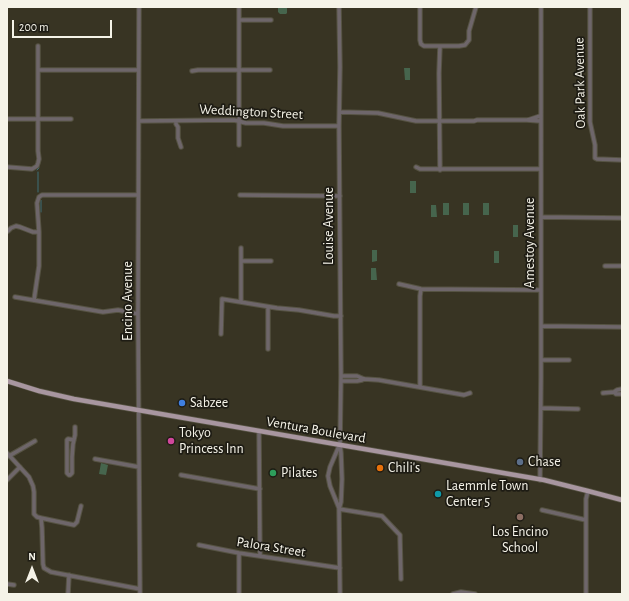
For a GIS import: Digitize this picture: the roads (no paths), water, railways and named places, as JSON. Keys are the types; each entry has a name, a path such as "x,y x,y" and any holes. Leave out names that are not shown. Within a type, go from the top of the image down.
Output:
{"main road":[{"name":"Ventura Boulevard","path":"7,381 56,396 540,480 622,500"}],"street":[{"name":"Encino Avenue","path":"139,7 138,314 140,594"},
{"path":"239,7 239,145"},
{"name":"Louise Avenue","path":"339,7 341,316 340,445 342,479 341,502 339,508 340,594"},
{"path":"420,7 420,40 421,44 424,46 465,45 469,40 469,31 476,7"},
{"name":"Amestoy Avenue","path":"540,480 541,7"},
{"name":"Oak Park Avenue","path":"590,7 590,122 595,145 595,158 622,160"},
{"path":"239,20 271,20"},
{"path":"7,167 30,169 37,166 39,159 38,46"},
{"path":"440,46 440,170"},
{"path":"39,70 138,70"},
{"path":"192,71 270,70"},
{"path":"340,112 378,112 410,121 540,121"},
{"path":"528,120 540,116"},
{"path":"7,119 71,119"},
{"name":"Weddington Street","path":"139,121 234,120 246,123 264,123 283,126 339,126"},
{"path":"178,121 178,138 181,148"},
{"path":"416,167 420,169 440,170 540,169"},
{"path":"34,300 39,266 37,203 39,197 42,195 138,195"},
{"path":"240,195 340,196"},
{"path":"541,217 622,218"},
{"path":"8,231 11,228 20,226 33,232 39,232"},
{"path":"241,248 241,302"},
{"path":"241,261 272,261"},
{"path":"605,266 622,266"},
{"path":"399,284 421,289 541,290"},
{"path":"420,387 421,289"},
{"path":"15,297 103,312 118,310 138,314"},
{"path":"221,334 222,299 282,309 341,316"},
{"path":"268,307 268,348"},
{"path":"541,326 622,327"},
{"path":"541,360 569,360"},
{"path":"341,379 357,382 364,378 464,395 470,393"},
{"path":"603,393 614,392 622,389"},
{"path":"614,392 616,394 622,394"},
{"path":"541,408 578,409"},
{"path":"74,440 67,439 67,473 69,475 72,473 75,427"},
{"path":"259,431 260,556"},
{"path":"35,441 8,455 31,481 34,492 34,514 37,517 74,525 77,522 82,506"},
{"name":"Louise Avenue","path":"339,508 330,486 328,476 330,467 340,445"},
{"path":"67,457 72,457"},
{"path":"95,459 139,467"},
{"path":"7,480 20,467"},
{"path":"181,475 260,489"},
{"path":"586,594 586,499 588,491"},
{"path":"339,508 382,516 400,535 401,579"},
{"path":"542,510 586,520"},
{"path":"41,518 44,568 51,572 140,589"},
{"name":"Palora Street","path":"199,545 239,553 340,568"},
{"path":"238,594 239,553"},
{"path":"68,594 69,575"},
{"path":"7,584 14,585"},
{"path":"453,594 462,592 475,594"}],"waterway":[{"path":"38,172 38,192"},
{"path":"40,199 41,212"}],"place":[{"name":"Sabzee","path":"182,403"},
{"name":"Tokyo Princess Inn","path":"171,441"},
{"name":"Chase","path":"520,462"},
{"name":"Chili's","path":"380,468"},
{"name":"Pilates","path":"273,473"},
{"name":"Laemmle Town Center 5","path":"438,494"},
{"name":"Los Encino School","path":"520,517"}]}
